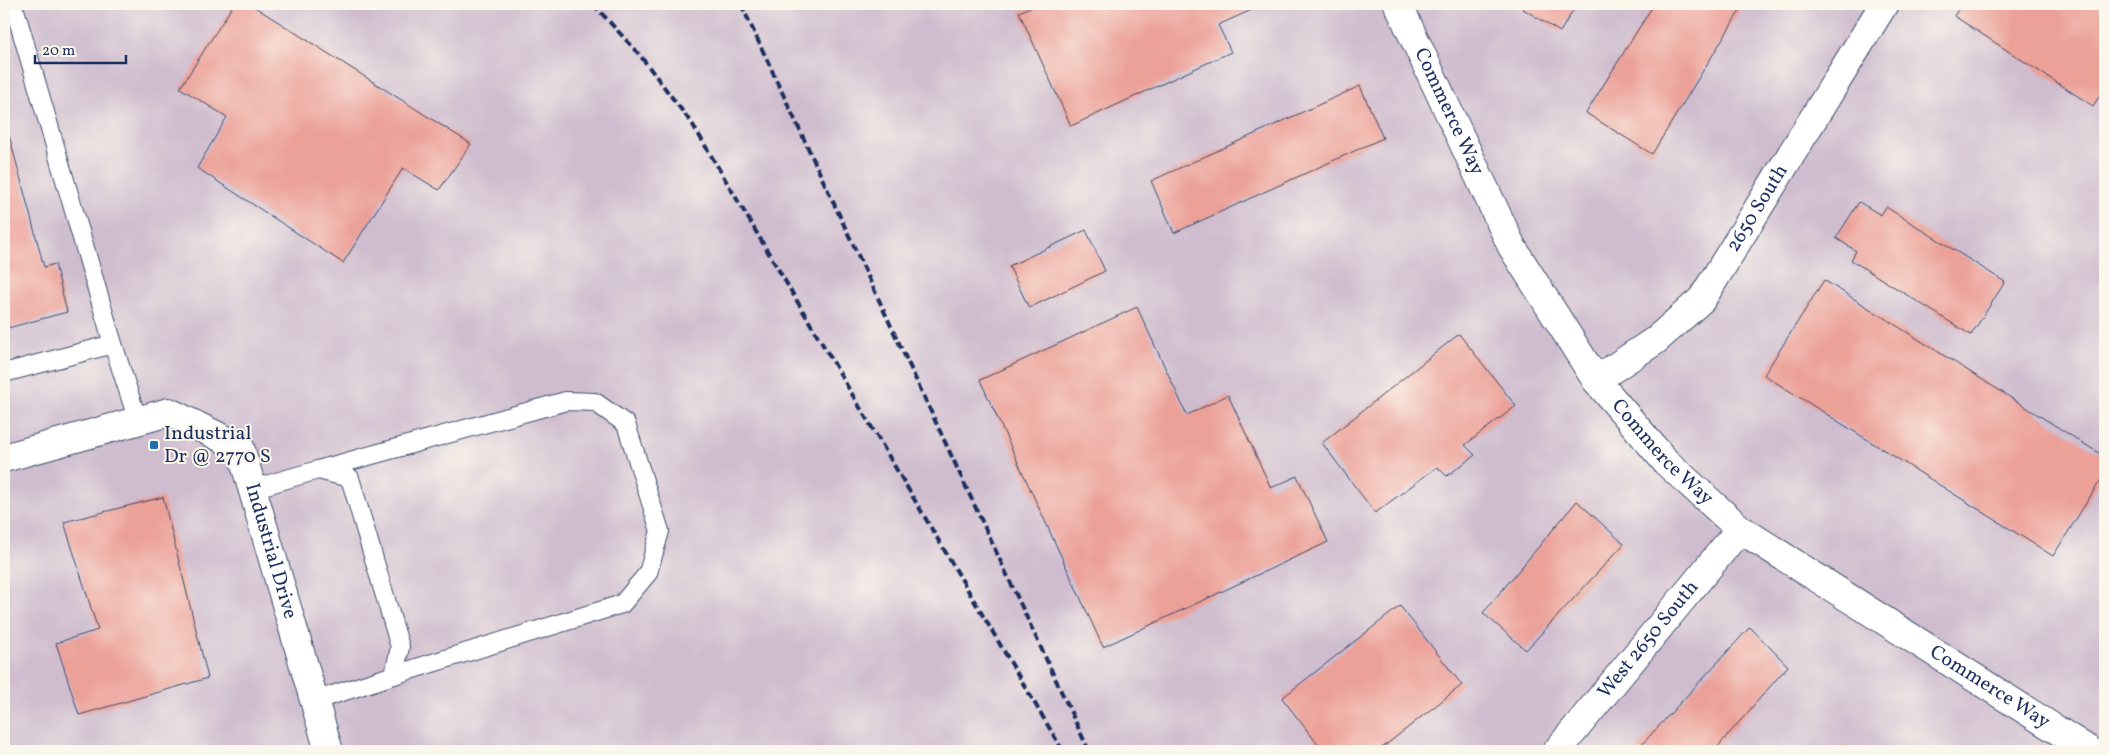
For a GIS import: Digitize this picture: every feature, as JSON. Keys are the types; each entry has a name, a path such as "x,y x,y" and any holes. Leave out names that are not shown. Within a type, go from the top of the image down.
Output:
{"street":[{"name":"Commerce Way","path":"1398,4 1512,247 1596,380 1666,462 1740,530 2090,751"},
{"name":"2650 South","path":"1596,380 1656,340 1702,299 1884,4"},
{"name":"Industrial Drive","path":"4,458 169,412 240,447 329,751"},
{"name":"West 2650 South","path":"1557,751 1740,530"}],"lane":[{"path":"16,13 113,344 138,421"},
{"path":"4,373 113,344"},
{"path":"252,489 566,401 596,402 626,424 660,532 648,573 622,604 314,701"},
{"path":"318,470 350,478 400,647 394,675"}],"shaded area":[{"path":"4,4 2105,4 2105,751 4,751"}],"building":[{"path":"234,4 250,4 471,144 439,190 403,168 343,263 197,168 227,117 180,88"},
{"path":"1037,4 1265,4 1218,25 1231,52 1071,126 1019,12"},
{"path":"1526,4 1577,4 1560,32 1523,9"},
{"path":"1654,4 1744,4 1652,154 1586,113"},
{"path":"1962,4 2105,4 2105,87 2093,106 1954,16"},
{"path":"1360,86 1383,138 1174,233 1151,181"},
{"path":"9,135 44,267 55,264 67,312 4,329 4,136"},
{"path":"1859,202 1881,215 1886,207 2005,282 1971,335 1851,260 1856,251 1836,238"},
{"path":"1086,230 1105,271 1029,308 1009,266"},
{"path":"1824,280 2105,457 2105,473 2053,556 1764,375"},
{"path":"1137,307 1187,415 1228,395 1271,488 1297,476 1328,542 1103,647 980,380"},
{"path":"1459,334 1516,406 1465,445 1475,455 1447,476 1437,467 1375,513 1322,443"},
{"path":"163,497 208,678 79,715 56,643 98,630 64,522"},
{"path":"1577,501 1624,544 1526,650 1483,613"},
{"path":"1400,606 1462,685 1378,751 1323,751 1282,698"},
{"path":"1750,627 1788,666 1714,751 1636,751"},
{"path":"1841,745 1852,751 1837,751"}],"railway":[{"path":"593,4 639,54 693,125 1063,751"},
{"path":"741,4 1089,751"}],"place":[{"name":"Industrial Dr @ 2770 S","path":"154,445"}]}
